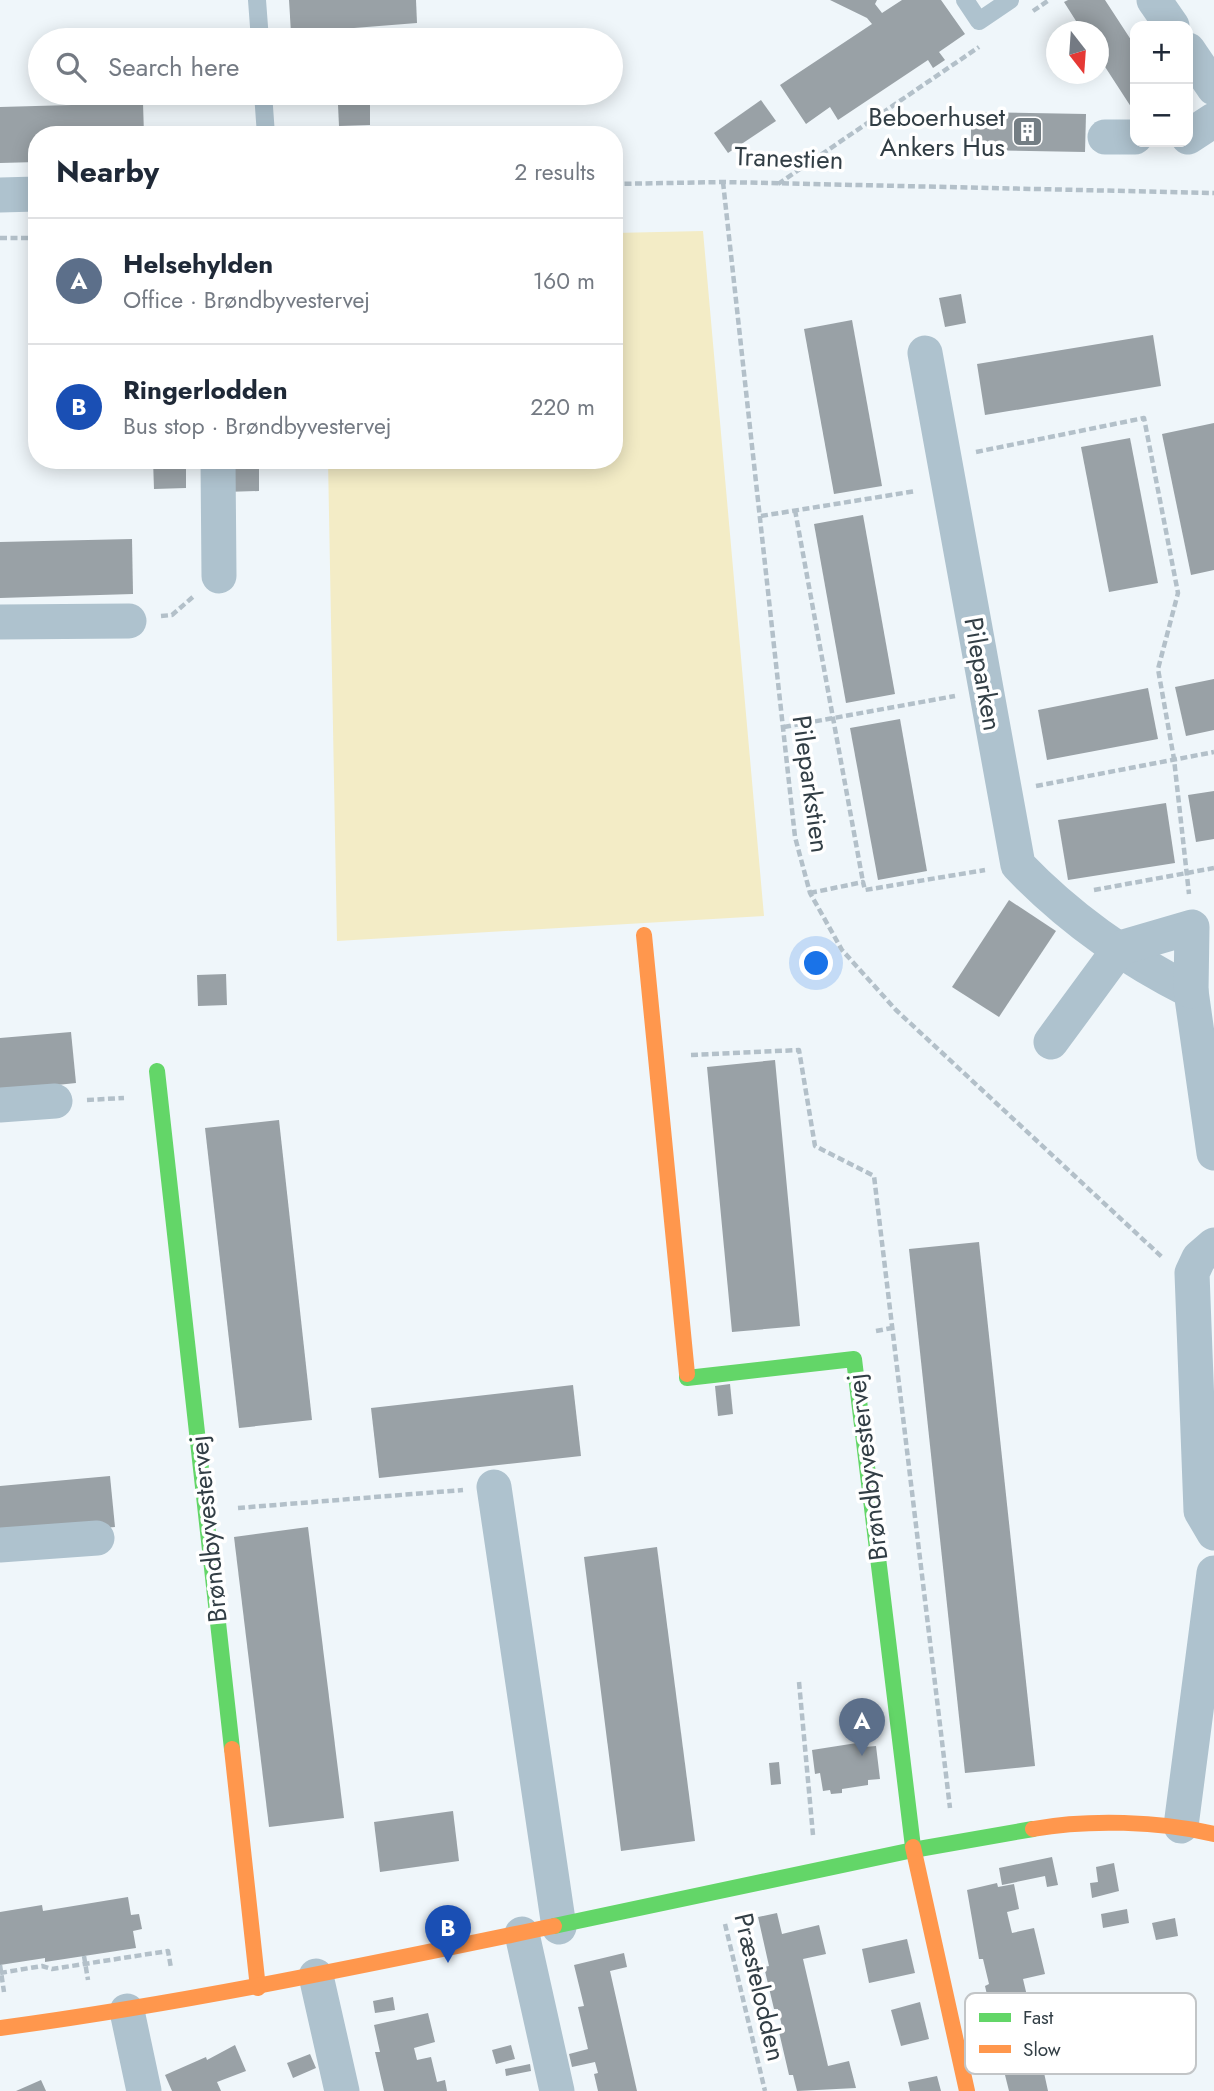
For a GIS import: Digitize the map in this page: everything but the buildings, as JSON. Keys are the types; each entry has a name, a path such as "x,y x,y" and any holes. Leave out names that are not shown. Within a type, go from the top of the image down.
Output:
{"street":[{"path":"1154,0 1169,21"},
{"path":"1193,57 1214,88"},
{"path":"1193,134 1214,120"},
{"path":"0,195 28,194"},
{"name":"Pileparken","path":"925,353 1018,865"},
{"path":"218,469 219,576"},
{"path":"0,622 129,621"},
{"path":"1018,865 1051,899 1153,972 1191,991"},
{"path":"1051,1042 1120,948 1192,927 1191,991 1214,1153"},
{"name":"Brøndbyvestervej","path":"643,935 687,1378 853,1359 913,1850"},
{"name":"Brøndbyvestervej","path":"158,1071 258,1988"},
{"path":"0,1105 55,1101"},
{"path":"1214,1245 1199,1258 1192,1273 1201,1511 1214,1533"},
{"path":"494,1487 559,1927"},
{"path":"0,1545 97,1538"},
{"path":"0,2028 127,2011 258,1988 559,1927 913,1850 1061,1824 1198,1830 1214,1573"},
{"path":"913,1850 967,2091"},
{"path":"522,1934 557,2091"},
{"path":"316,1976 342,2091"},
{"path":"127,2011 144,2091"}],"lane":[{"path":"257,0 259,28"},
{"path":"965,0 979,21 1010,0"},
{"path":"264,105 265,126"}],"path":[{"path":"1026,15 1049,0"},
{"path":"777,184 981,46"},
{"name":"Tranestien","path":"623,184 723,182 1214,193"},
{"name":"Pileparkstien","path":"723,182 795,837 810,894 842,950 896,1010 1163,1258 1192,1273"},
{"path":"0,238 28,238"},
{"path":"761,516 947,472 1144,418 1178,593 1158,668 1174,758 1192,927"},
{"path":"795,510 865,890 1018,865"},
{"path":"129,621 172,615 219,576"},
{"path":"784,727 986,690"},
{"path":"1005,792 1214,752"},
{"path":"1051,899 1214,868"},
{"path":"810,894 863,882"},
{"path":"55,1101 160,1097"},
{"path":"206,1514 226,1509 494,1487"},
{"path":"799,1682 816,1871"},
{"name":"Præstelodden","path":"718,1893 765,2091"},
{"path":"0,1973 42,1966 52,1969 168,1951 176,2002"}],"shaded area":[{"path":"703,231 764,916 337,941 328,469 623,469 623,233"}],"traffic: fast":[{"path":"157,1071 232,1749"},
{"path":"687,1374 687,1378 854,1359 913,1847"},
{"path":"554,1926 913,1850 1033,1829"}],"traffic: slow":[{"path":"644,935 687,1374"},
{"path":"232,1749 258,1988"},
{"path":"1033,1829 1124,1823 1171,1826 1214,1834"},
{"path":"913,1847 967,2091"},
{"path":"0,2028 209,1995 554,1926"}],"place":[{"name":"Beboerhuset Ankers Hus","path":"1028,132"},
{"name":"Helsehylden","path":"862,1756"},
{"name":"Ringerlodden","path":"448,1963"}]}
